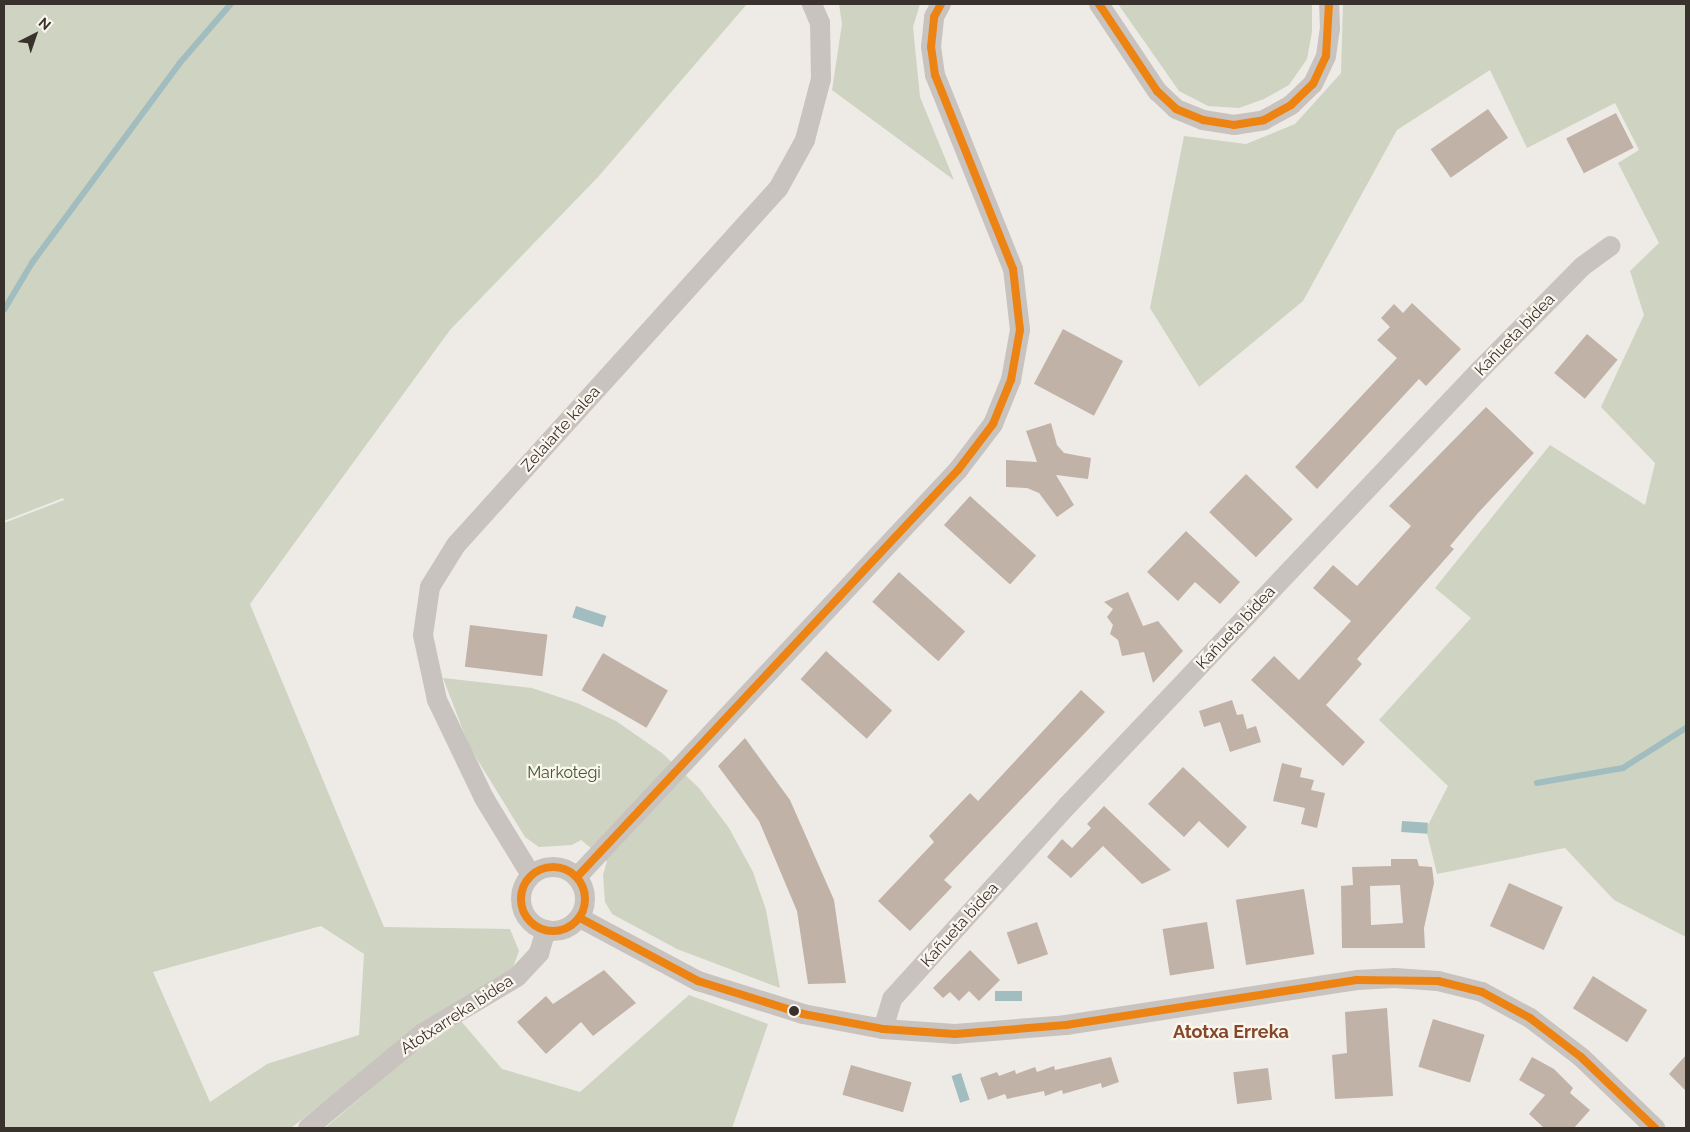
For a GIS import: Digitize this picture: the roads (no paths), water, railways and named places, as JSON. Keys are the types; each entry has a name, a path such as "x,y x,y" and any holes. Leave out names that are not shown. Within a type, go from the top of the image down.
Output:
{"street":[{"name":"Zelaiarte kalea","path":"531,875 484,798 437,700 423,635 430,587 456,545 778,189 805,140 821,79 820,23 812,4"},
{"path":"577,877 958,470 993,424 1011,380 1020,330 1014,268 935,76 931,47 934,17 941,4"},
{"path":"1099,4 1157,91 1176,110 1203,120 1234,125 1264,120 1291,105 1313,84 1326,56 1330,29 1329,4"},
{"name":"Kañueta bidea","path":"883,1029 892,999 1067,806 1478,372 1583,266 1611,246"},
{"path":"554,867 569,870 577,877 586,897 580,918 565,929 546,930 537,926 524,912 522,892 531,875 554,867"},
{"path":"580,918 698,981 803,1014 883,1029 955,1034 1066,1025 1357,980 1396,978 1438,981 1482,992 1530,1018 1581,1057 1655,1128"},
{"name":"Atotxarreka bidea","path":"308,1128 423,1033 517,977 540,953 546,930"}],"water":[{"path":"576,606 606,616 603,627 572,617"},
{"path":"1402,821 1428,823 1427,834 1401,832"},
{"path":"995,991 1022,991 1022,1001 995,1001"},
{"path":"961,1073 970,1100 960,1103 951,1076"}],"waterway":[{"path":"4,310 32,263 179,64 231,4"},
{"path":"1537,783 1623,768 1686,728"}],"district":[{"name":"Atotxa Erreka","path":"1231,1032"}],"park label":[{"name":"Markotegi","path":"564,773"}]}
